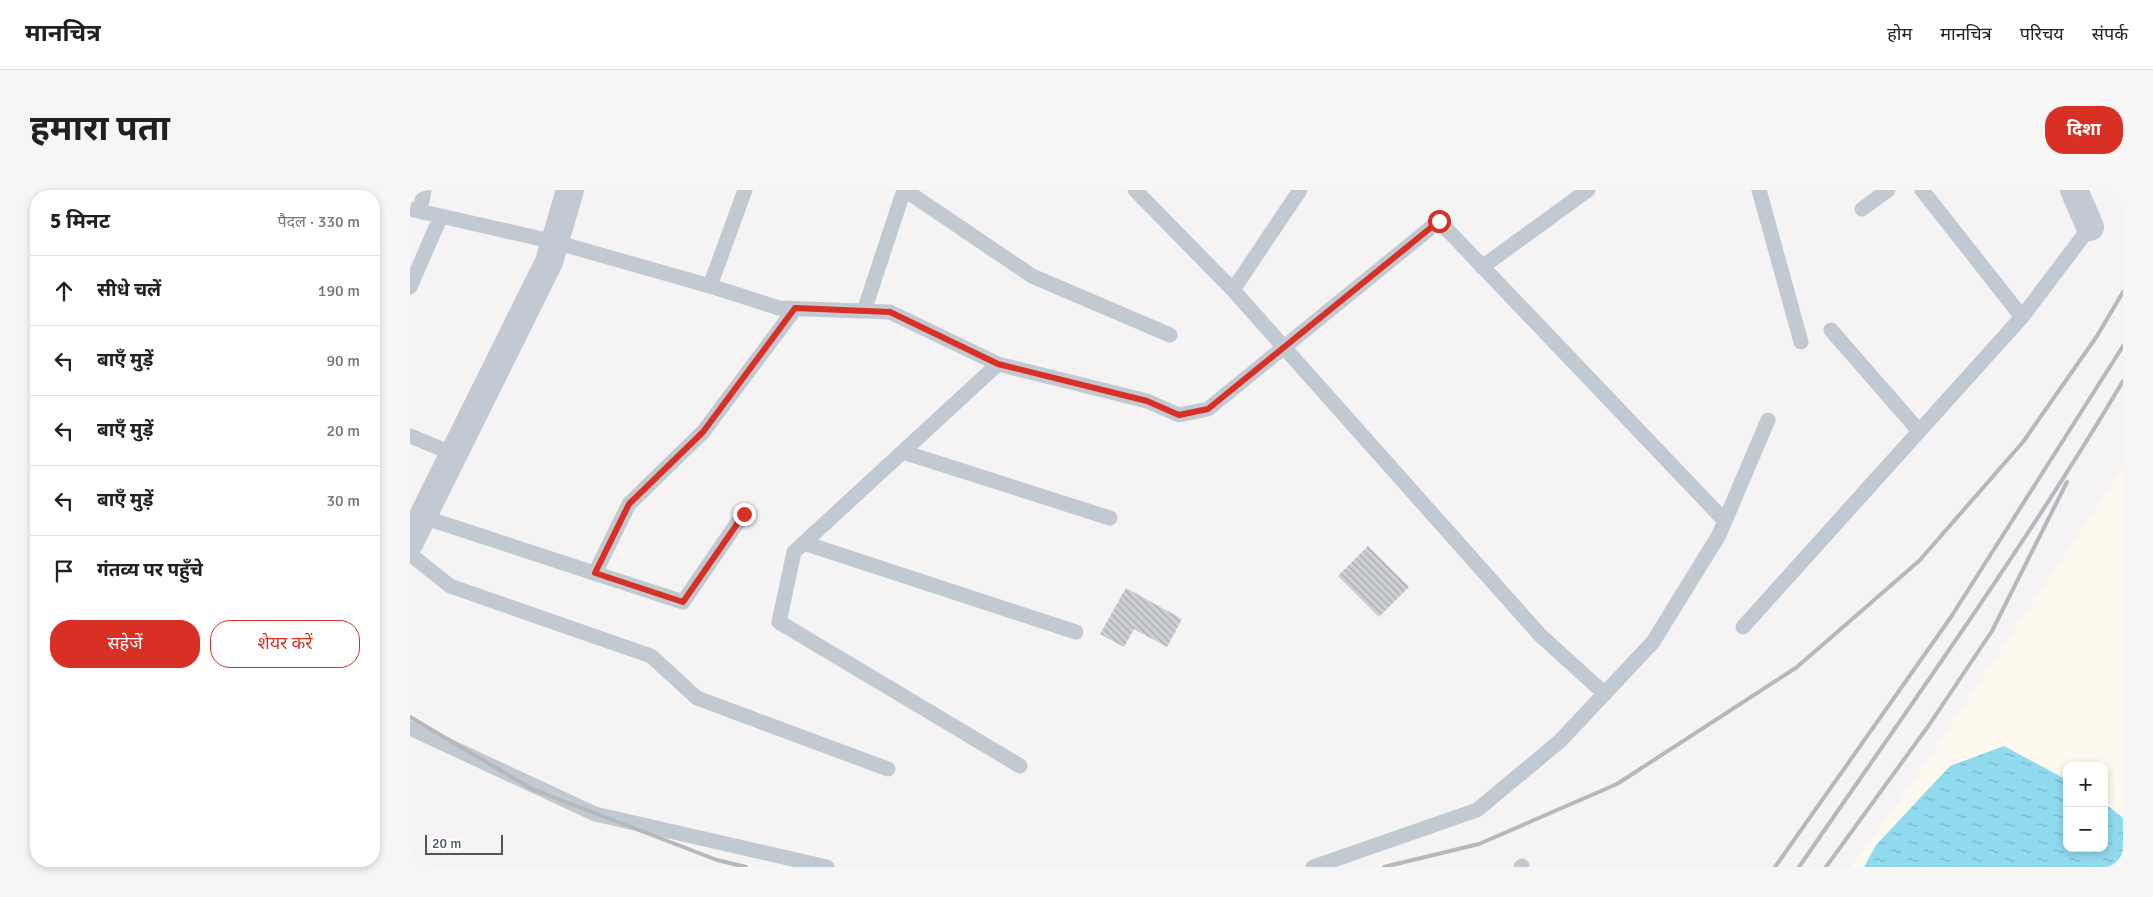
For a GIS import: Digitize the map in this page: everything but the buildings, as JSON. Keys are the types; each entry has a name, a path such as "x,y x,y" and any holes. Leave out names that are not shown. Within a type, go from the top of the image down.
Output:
{"street":[{"path":"410,542 549,262 570,190"},
{"path":"2074,190 2090,226"}],"lane":[{"path":"424,190 415,210 555,242 710,286 779,308 890,312 998,364 1147,401 1179,415 1208,409 1283,346 1439,221 1725,522"},
{"path":"710,286 744,190"},
{"path":"864,311 904,190 1032,276 1170,335"},
{"path":"1135,190 1233,290 1540,635 1605,694"},
{"path":"1233,290 1300,190"},
{"path":"1482,267 1588,190"},
{"path":"1758,190 1801,342"},
{"path":"1862,209 1888,190"},
{"path":"1922,190 2022,318"},
{"path":"410,286 441,216"},
{"path":"1743,627 2022,318 2090,226"},
{"path":"595,573 629,504 703,432 795,308"},
{"path":"1831,330 1919,432"},
{"path":"998,364 794,552 779,622 1020,766"},
{"path":"1313,867 1477,810 1560,741 1653,642 1719,535 1768,420"},
{"path":"410,436 454,454"},
{"path":"903,452 1110,518"},
{"path":"423,517 683,602 744,514"},
{"path":"804,543 1076,632"},
{"path":"410,554 450,586 651,656 698,698 888,769"},
{"path":"410,728 595,814 827,867"}],"shaded area":[{"path":"2123,467 2123,867 1851,867 1902,798"}],"water":[{"path":"2004,746 2063,778 2063,852 2108,852 2108,806 2123,818 2123,867 1864,867 1876,845 1950,766"}],"railway":[{"path":"1384,867 1479,844 1617,784 1797,667 1919,561 2023,442 2097,336 2123,292"},
{"path":"1775,867 1951,617 2123,346"},
{"path":"1799,867 2006,566 2123,381"},
{"path":"1826,867 1929,725 1992,631 2067,482"},
{"path":"410,717 532,789 717,860 746,867"}],"route":[{"path":"744,514 683,602 595,573 629,504 703,432 795,308 890,312 998,364 1147,401 1179,415 1208,409 1283,346 1439,221"}]}
